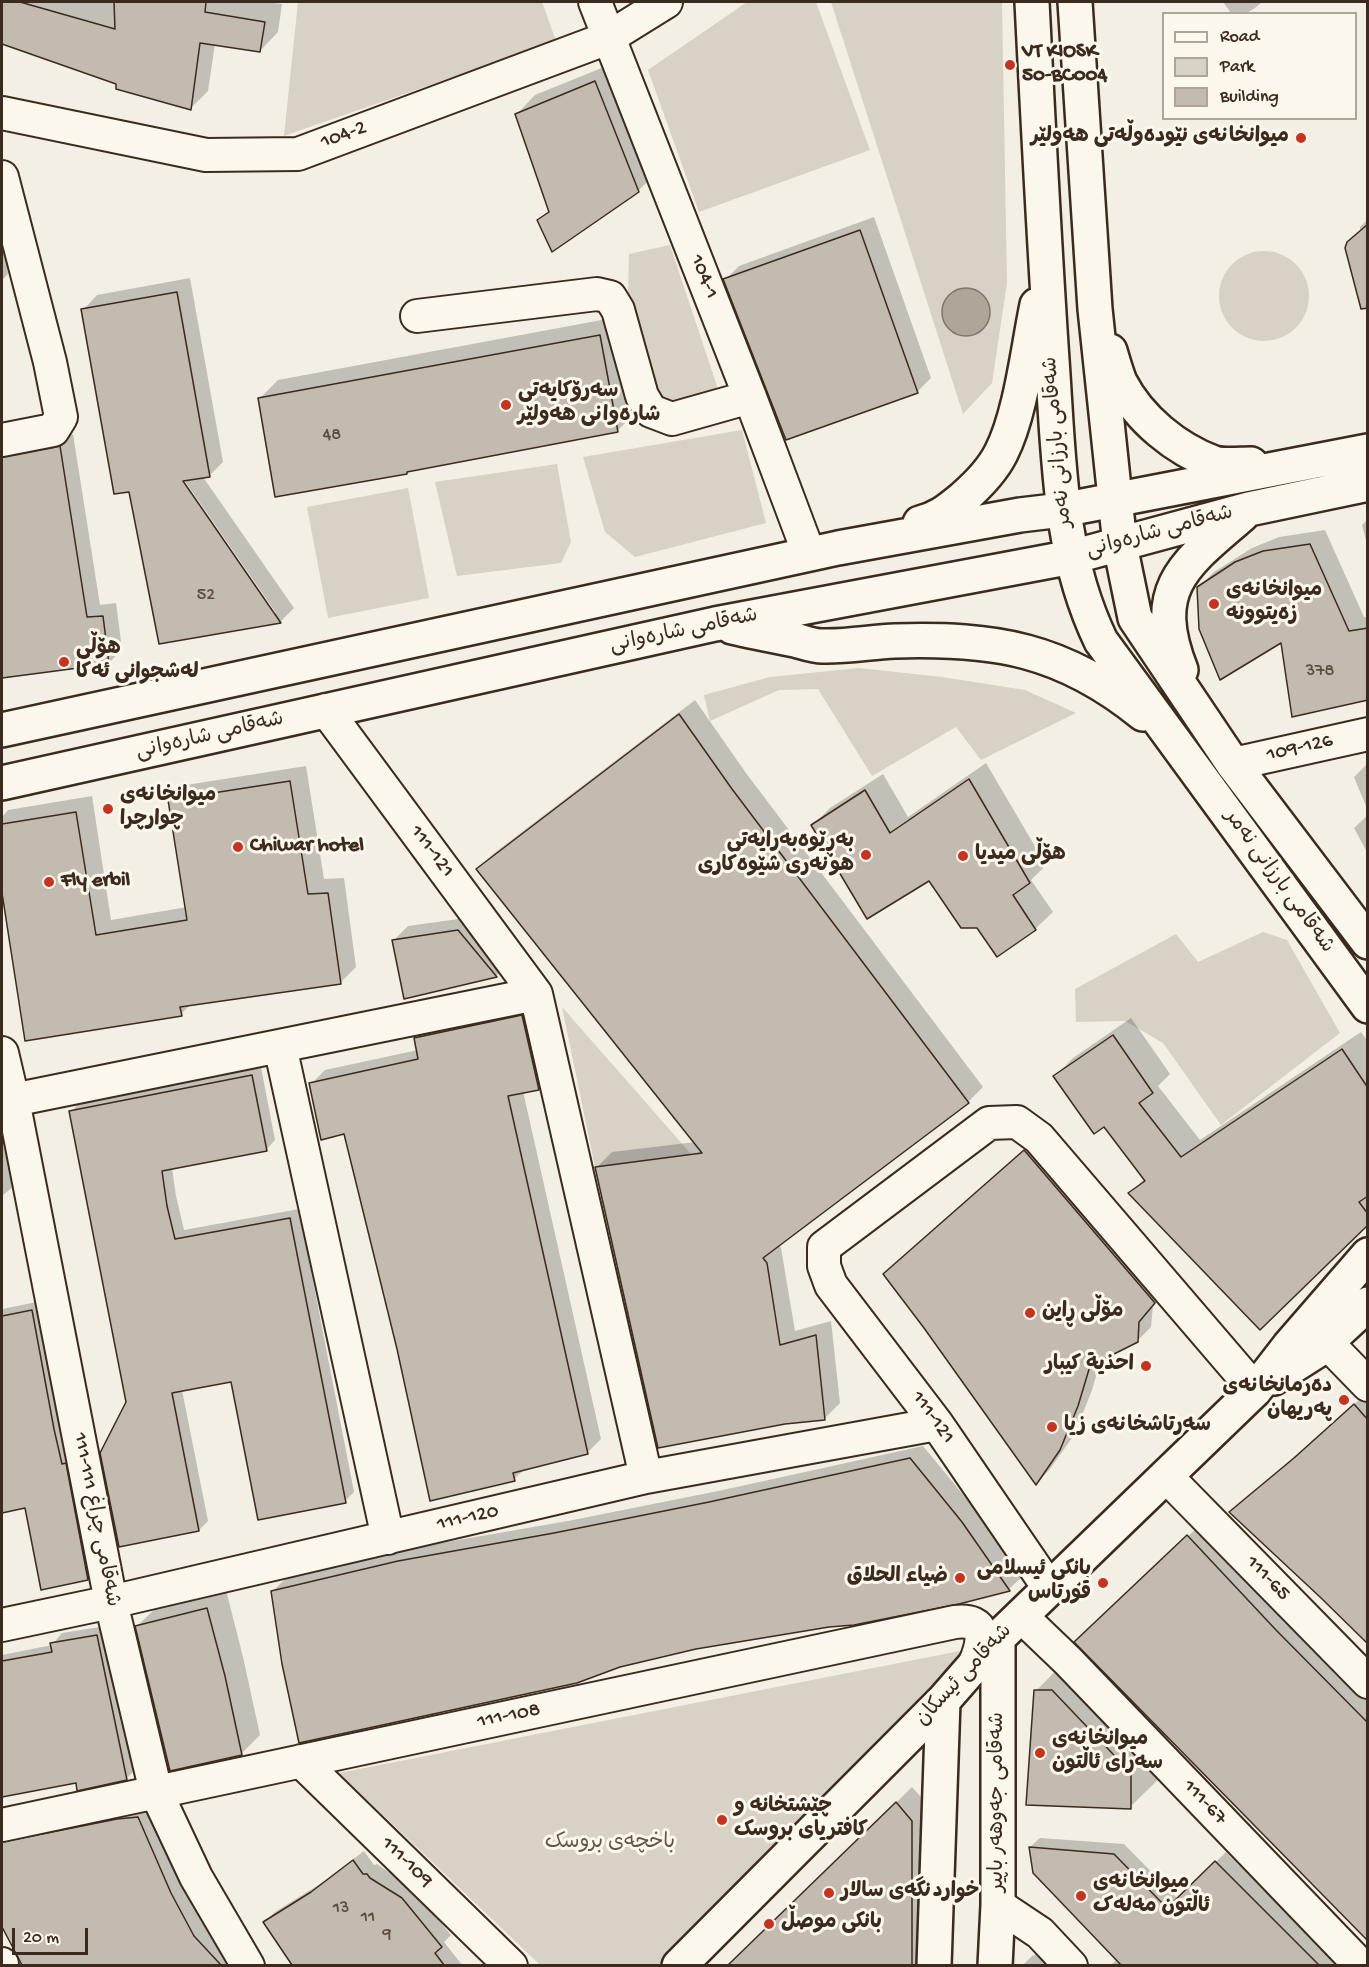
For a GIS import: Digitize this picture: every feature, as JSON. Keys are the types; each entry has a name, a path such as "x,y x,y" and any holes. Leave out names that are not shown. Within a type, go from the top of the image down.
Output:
{"main road":[{"name":"شەقامی بارزانی نەمر","path":"1032,2 1045,262 1062,510 1087,612 1101,641 1368,1006"},
{"name":"شەقامی بارزانی نەمر","path":"1075,2 1095,309 1120,545 1135,618 1233,764 1363,929"},
{"path":"824,551 940,518 987,474 1002,452 1015,416 1045,262"},
{"path":"1095,309 1120,382 1140,411 1162,433 1188,452 1215,464 1295,465"},
{"name":"شەقامی شارەوانی","path":"2,730 824,551 1020,515 1062,510 1368,451"},
{"name":"شەقامی شارەوانی","path":"2,783 715,624 1072,557 1249,509 1368,484"},
{"path":"1198,713 1176,657 1168,628 1169,598 1174,584 1185,568 1219,534 1249,509"},
{"path":"715,624 821,646 948,640 990,644 1033,653 1068,665 1092,678 1125,699 1174,740"},
{"name":"شەقامی ئیسکان","path":"679,1965 943,1701 975,1663 1049,1588 1255,1390 1288,1346 1368,1255"},
{"name":"شەقامی ئیسکان","path":"1255,1390 1318,1350 1368,1304"},
{"name":"شەقامی جەوهەر باپیر","path":"995,1965 1010,1627"},
{"path":"934,1965 943,1701"}],"street":[{"name":"104-1","path":"595,2 750,396 824,551"},
{"name":"104-2","path":"2,113 206,155 298,154 608,38 666,2"},
{"path":"2,177 50,362 61,417 53,430 2,440"},
{"path":"417,316 597,294 610,297 618,310 642,396 651,411 672,419 750,396"},
{"name":"111-121","path":"326,710 536,994"},
{"name":"109-126","path":"1233,764 1368,734"},
{"path":"13,1100 536,994 646,1477"},
{"path":"280,1046 388,1538"},
{"name":"شەقامی چراغ 111-111","path":"2,1053 111,1602 156,1792 196,1877 248,1965"},
{"name":"111-121","path":"1049,1588 937,1424 831,1285 824,1266 824,1247 989,1123 1017,1122 1039,1138 1255,1390"},
{"path":"1332,1348 1368,1385"},
{"name":"111-120","path":"2,1625 111,1602 646,1477 937,1424"},
{"name":"111-65","path":"1167,1476 1368,1682"},
{"name":"111-108","path":"2,1825 967,1621 978,1628 983,1639 975,1663"},
{"name":"111-67","path":"1010,1627 1068,1661 1361,1965"},
{"name":"111-109","path":"301,1761 511,1965"},
{"path":"998,1905 1040,1933 1071,1965"}],"green space":[{"path":"298,2 542,2 556,41 284,136"},
{"path":"747,2 816,2 870,150 699,212 648,70"},
{"path":"831,2 1002,2 1007,283 992,383 963,414"},
{"path":"670,245 721,398 660,403 650,385 628,295 629,254"},
{"path":"1255,251 1273,251 1289,258 1302,271 1309,287 1309,305 1302,321 1289,334 1273,341 1255,341 1239,334 1226,321 1219,305 1219,287 1226,271 1239,258"},
{"path":"742,430 766,523 635,557 605,532 583,457"},
{"path":"557,464 571,542 561,563 457,576 435,482"},
{"path":"408,488 429,598 328,618 307,507"},
{"path":"859,668 942,677 1025,690 1076,713 981,760 956,727 872,776 818,689 779,690 710,721 704,695 770,677"},
{"path":"1263,932 1287,940 1340,1033 1221,1125 1163,1043 1125,1021 1076,1022 1075,989 1176,934 1198,962"},
{"path":"562,1007 692,1155 595,1167"},
{"name":"باخچەی بروسک","path":"975,1648 662,1965 540,1965 339,1773"}],"shaded area":[{"path":"966,288 983,295 990,312 983,329 966,336 949,329 942,312 949,295"}],"building":[{"path":"2,2 20,2 115,29 114,2 206,2 205,12 265,22 260,52 200,43 191,110 116,89 116,84 2,44"},
{"path":"595,81 639,192 552,252 537,220 549,212 515,114"},
{"path":"1368,224 1368,308 1361,309 1345,248 1347,242"},
{"path":"860,230 918,393 786,440 723,279"},
{"path":"177,292 210,477 183,481 281,623 159,644 129,492 114,494 81,309"},
{"path":"600,335 618,432 407,472 407,474 275,497 258,398"},
{"path":"60,446 87,617 103,616 109,664 2,678 2,457"},
{"path":"1310,544 1349,631 1368,628 1368,700 1292,717 1281,643 1220,680 1199,629 1197,587 1235,562 1263,551"},
{"path":"679,714 732,789 969,1103 763,1258 767,1263 780,1345 816,1335 825,1420 785,1424 658,1448 595,1167 702,1153 476,869"},
{"name":"هۆڵی میدیا","path":"969,779 1030,883 1013,895 1036,930 997,957 977,928 961,928 929,881 867,919 811,825 865,790 890,833"},
{"path":"290,781 308,894 328,893 341,984 180,1007 182,1016 25,1041 2,893 2,824 76,812 96,935 187,920 168,800"},
{"path":"458,930 497,977 404,999 392,940"},
{"path":"522,1015 539,1090 508,1096 588,1454 513,1473 515,1481 430,1501 397,1349 344,1134 321,1140 309,1083 418,1059 414,1038"},
{"path":"1113,1035 1153,1093 1139,1103 1181,1157 1342,1049 1368,1088 1368,1196 1359,1202 1368,1214 1368,1225 1260,1330 1128,1193 1145,1181 1104,1127 1094,1134 1053,1076"},
{"path":"252,1075 267,1151 162,1171 167,1206 175,1239 290,1218 346,1503 258,1520 231,1382 172,1393 199,1531 119,1547 100,1453 126,1402 69,1111"},
{"name":"مۆڵی ڕاین","path":"1024,1150 1155,1303 1139,1322 1138,1342 1090,1366 1078,1406 1060,1450 1036,1485 883,1274"},
{"path":"32,1310 54,1429 62,1464 66,1463 88,1580 41,1590 25,1508 2,1513 2,1316"},
{"path":"1354,1404 1368,1420 1368,1644 1229,1512"},
{"path":"910,1458 962,1522 1010,1591 959,1604 854,1625 696,1649 620,1667 577,1683 299,1743 282,1664 271,1591 398,1561 709,1502"},
{"path":"1187,1535 1368,1723 1368,1941 1074,1642"},
{"path":"207,1608 242,1755 170,1771 135,1626"},
{"path":"97,1635 127,1780 77,1791 76,1783 2,1797 2,1661 52,1652 50,1643"},
{"path":"1034,1690 1052,1690 1131,1773 1131,1809 1026,1805"},
{"path":"896,1802 912,1821 912,1965 728,1965"},
{"path":"138,1817 171,1893 194,1936 221,1965 22,1965 2,1927 2,1842 117,1819"},
{"path":"1029,1847 1114,1854 1167,1908 1215,1861 1319,1965 1121,1965 1033,1873"},
{"path":"353,1860 363,1874 367,1874 402,1898 442,1947 435,1953 444,1965 292,1965 263,1922 311,1892"}],"place":[{"name":"VT KIOSK 50-BC004","path":"1010,65"},
{"name":"میوانخانەی نێودەوڵەتی هەولێر","path":"1301,138"},
{"name":"سەرۆکایەتی شارەوانی هەولێر","path":"506,405"},
{"name":"میوانخانەی زەیتوونە","path":"1214,604"},
{"name":"هۆڵی لەشجوانی ئەکا","path":"64,662"},
{"name":"میوانخانەی چوارچرا","path":"108,809"},
{"name":"Chiwar hotel","path":"238,847"},
{"name":"بەڕێوەبەرایەتی هونەری شێوەکاری","path":"866,855"},
{"name":"هۆڵی میدیا","path":"963,856"},
{"name":"Fly erbil","path":"49,882"},
{"name":"مۆڵی ڕاین","path":"1030,1313"},
{"name":"احذية كيبار","path":"1146,1366"},
{"name":"دەرمانخانەی پەریهان","path":"1344,1400"},
{"name":"سەرتاشخانەی زیا","path":"1052,1427"},
{"name":"ضياء الحلاق","path":"960,1578"},
{"name":"بانکی ئیسلامی قورتاس","path":"1103,1583"},
{"name":"میوانخانەی سەرای ئاڵتون","path":"1040,1753"},
{"name":"چێشتخانە و کافتریای بروسک","path":"722,1820"},
{"name":"خواردنگەی سالار","path":"829,1893"},
{"name":"میوانخانەی ئاڵتون مەلەک","path":"1081,1896"},
{"name":"بانکی موصڵ","path":"769,1924"}]}
